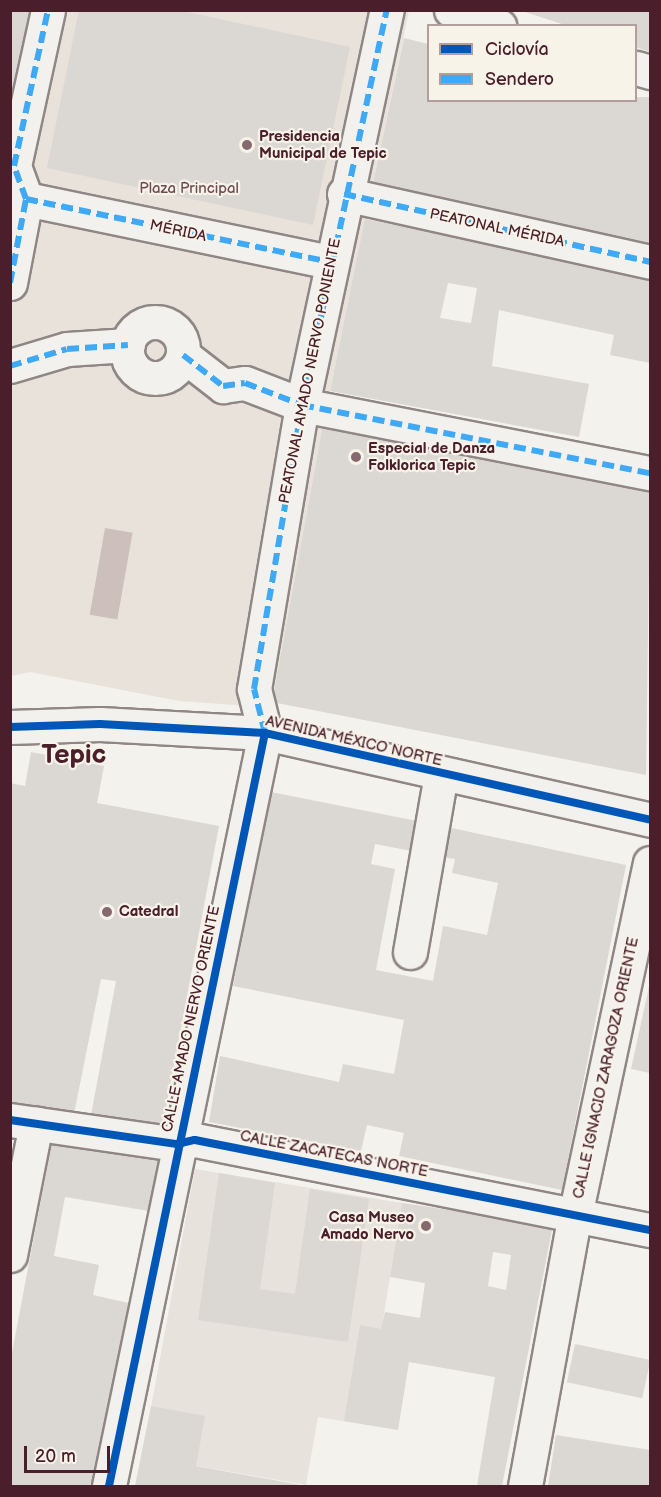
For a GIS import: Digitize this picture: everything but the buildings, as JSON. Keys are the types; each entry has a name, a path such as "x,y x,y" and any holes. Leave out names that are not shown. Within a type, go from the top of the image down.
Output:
{"street":[{"path":"10,283 26,199 14,166 48,10"},
{"name":"PEATONAL AMADO NERVO PONIENTE","path":"265,733 254,689 302,405 330,262 387,10"},
{"path":"451,10 494,24"},
{"name":"PEATONAL MÉRIDA","path":"344,194 651,262"},
{"name":"MÉRIDA","path":"26,199 330,262"},
{"path":"10,366 67,349 128,345 143,324 164,322 179,335 183,355 223,386 245,383 302,405 651,473"},
{"name":"AVENIDA MÉXICO NORTE","path":"10,727 100,724 265,733 651,820"},
{"name":"CALLE AMADO NERVO ORIENTE","path":"109,1486 177,1144 265,733"},
{"path":"410,952 441,774"},
{"name":"CALLE IGNACIO ZARAGOZA ORIENTE","path":"525,1486 575,1216 651,863"},
{"path":"10,1255 23,1122"},
{"name":"CALLE ZACATECAS NORTE","path":"23,1122 177,1144 195,1140 651,1230"}],"shaded area":[{"path":"105,528 133,533 117,620 90,615"},
{"path":"195,1169 402,1203 377,1357 398,1430 318,1417 306,1485 142,1456"}],"green space":[{"name":"Plaza Principal","path":"31,11 409,11 324,419 272,702 264,707 179,701 30,672 11,676 10,104"}],"marked path":[{"path":"10,283 26,199 14,166 48,10"},
{"path":"265,733 254,689 302,405 387,10"},
{"path":"344,194 650,262"},
{"path":"26,199 330,262"},
{"path":"10,366 67,349 128,345"},
{"path":"183,355 223,386 245,383 302,405 650,473"}],"cycle path":[{"path":"10,727 100,724 265,733 650,820"},
{"path":"109,1486 265,733"},
{"path":"10,1120 177,1144 195,1140 650,1230"}],"place":[{"name":"Presidencia Municipal de Tepic","path":"247,145"},
{"name":"Especial de Danza Folklorica Tepic","path":"356,457"},
{"name":"Catedral","path":"107,912"},
{"name":"Casa Museo Amado Nervo","path":"426,1226"}],"district":[{"name":"Tepic","path":"74,756"}]}
